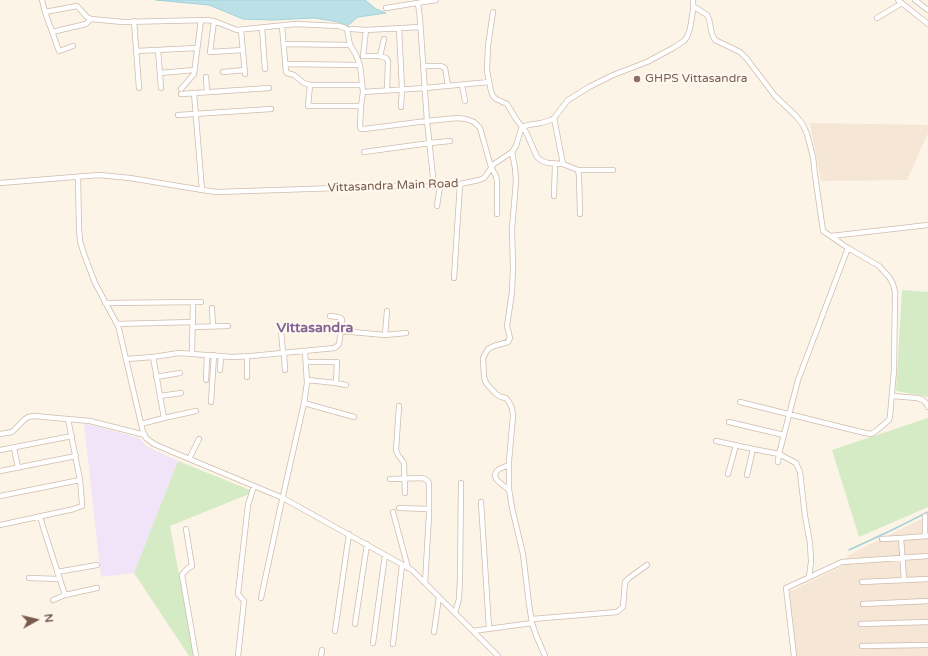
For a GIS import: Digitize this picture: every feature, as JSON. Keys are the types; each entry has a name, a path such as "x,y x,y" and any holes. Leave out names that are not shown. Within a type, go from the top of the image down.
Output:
{"street":[{"path":"42,0 59,51 73,46"},
{"path":"386,8 436,0"},
{"path":"522,127 546,122 554,118 568,100 589,87 613,75 647,62 684,41 690,29 693,0"},
{"path":"915,0 928,10"},
{"path":"877,18 900,2 928,24"},
{"path":"418,3 434,186"},
{"path":"45,12 77,6 87,17 91,19 109,21 201,20 214,21 234,29 241,30 299,24 339,26 345,28 347,29 350,45 360,65 363,92 361,106 361,129 457,118 474,122 480,128 496,176 497,214"},
{"path":"693,6 703,12 709,19 712,34 715,40 740,52 775,96 796,116 803,125 813,157 823,231 879,266 889,277 895,292 894,370 890,416 889,420 876,431 871,434 865,433 740,402"},
{"path":"493,12 488,46 487,71 493,96 507,104 529,138 537,157 542,161 563,164 578,170 613,170"},
{"path":"52,32 86,24 91,19"},
{"path":"201,20 194,74 181,91 194,93 269,88"},
{"path":"134,21 139,88"},
{"path":"214,21 210,52 243,50"},
{"path":"282,26 287,73 294,75 304,83 310,85 362,85"},
{"path":"351,29 366,30 420,27"},
{"path":"262,28 265,69"},
{"path":"399,28 402,107"},
{"path":"223,72 245,72 241,30"},
{"path":"366,30 363,56 380,56 386,58 388,61 387,90"},
{"path":"380,56 384,39"},
{"path":"284,44 350,45"},
{"path":"136,51 197,48"},
{"path":"158,50 161,88"},
{"path":"285,64 360,65"},
{"path":"423,66 441,66 445,68 448,86"},
{"path":"160,73 194,70"},
{"path":"206,77 207,92"},
{"path":"363,92 489,82"},
{"path":"310,85 308,106 361,106"},
{"path":"462,85 465,101"},
{"path":"194,93 202,190"},
{"path":"178,115 271,109"},
{"path":"554,118 563,164"},
{"path":"522,127 516,146 512,152 516,181 512,229 512,292 508,326 510,338 508,342 488,349 483,358 484,377 486,383 496,394 506,398 512,408 513,416 509,465 509,490 523,554 532,621 545,656"},
{"path":"364,152 430,143 450,142"},
{"name":"Vittasandra Main Road","path":"0,183 104,175 222,192 440,186 460,184 481,179 492,167 512,152"},
{"path":"554,196 555,164"},
{"path":"578,170 580,176 580,214"},
{"path":"78,177 80,241 93,278 117,324 141,424 146,438 154,444 283,498 412,570 498,656"},
{"path":"454,278 460,184"},
{"path":"437,206 440,186"},
{"path":"831,236 928,225"},
{"path":"778,462 798,380 848,248"},
{"path":"192,354 193,302"},
{"path":"105,303 201,302"},
{"path":"212,308 213,326"},
{"path":"385,335 387,310"},
{"path":"126,359 178,353 247,356 335,348 339,344 342,320 341,318 330,316"},
{"path":"117,324 193,324 228,326"},
{"path":"281,331 285,370"},
{"path":"341,331 385,335 406,333"},
{"path":"261,598 304,403 307,380 305,351"},
{"path":"206,380 207,355"},
{"path":"211,402 214,355"},
{"path":"220,370 221,356"},
{"path":"247,356 247,377"},
{"path":"153,357 164,418"},
{"path":"306,362 337,362 336,383"},
{"path":"156,376 180,373"},
{"path":"307,380 346,385"},
{"path":"160,396 181,393"},
{"path":"892,396 917,398 923,400 928,407"},
{"path":"304,403 354,417"},
{"path":"399,406 396,450 404,463 405,493"},
{"path":"141,424 196,411"},
{"path":"0,434 12,432 28,417 34,416 90,421 144,435"},
{"path":"0,525 82,506 80,480 68,419"},
{"path":"729,422 784,435"},
{"path":"0,450 72,436"},
{"path":"189,459 199,439"},
{"path":"716,440 779,454 796,463 800,472 804,516 810,542 811,562 809,577"},
{"path":"728,474 736,445"},
{"path":"14,448 18,468"},
{"path":"747,475 753,449"},
{"path":"0,471 76,456"},
{"path":"509,465 499,469 495,475 496,479 509,490"},
{"path":"390,479 423,478 428,481 429,509 425,583"},
{"path":"0,496 80,480"},
{"path":"456,613 459,599 460,578 461,483"},
{"path":"238,656 244,601 238,594 248,504 254,486"},
{"path":"481,502 490,628"},
{"path":"399,508 429,509"},
{"path":"393,512 408,568"},
{"path":"40,516 65,595"},
{"path":"882,539 927,536 925,516"},
{"path":"186,529 192,566 182,575 196,656"},
{"path":"335,631 349,534"},
{"path":"901,538 904,580"},
{"path":"355,624 366,544"},
{"path":"373,643 385,555"},
{"path":"794,656 786,588 842,562 928,556"},
{"path":"57,572 97,565"},
{"path":"393,644 402,565"},
{"path":"473,631 532,621 617,612 623,607 625,582 628,578 647,565"},
{"path":"29,578 59,579"},
{"path":"862,582 928,579"},
{"path":"53,600 65,595 97,588"},
{"path":"434,632 439,597"},
{"path":"863,604 928,601"},
{"path":"861,624 928,622"},
{"path":"862,646 928,645"},
{"path":"321,656 322,650"}],"shaded area":[{"path":"810,123 928,125 928,133 907,180 821,181"},
{"path":"84,423 139,438 146,446 178,461 134,573 101,577"},
{"path":"928,516 928,656 797,656 789,592 845,565 847,556"}],"green space":[{"path":"902,290 928,292 928,397 896,391"},
{"path":"928,418 928,507 859,537 832,450"},
{"path":"178,461 250,490 249,494 170,526 194,656 189,656 134,573"}],"water":[{"path":"156,0 365,0 376,9 386,13 358,17 347,26 339,22 314,18 272,20 243,19 209,5"}],"waterway":[{"path":"849,550 928,512"}],"place":[{"name":"GHPS Vittasandra","path":"637,79"}],"district":[{"name":"Vittasandra","path":"315,328"}]}
